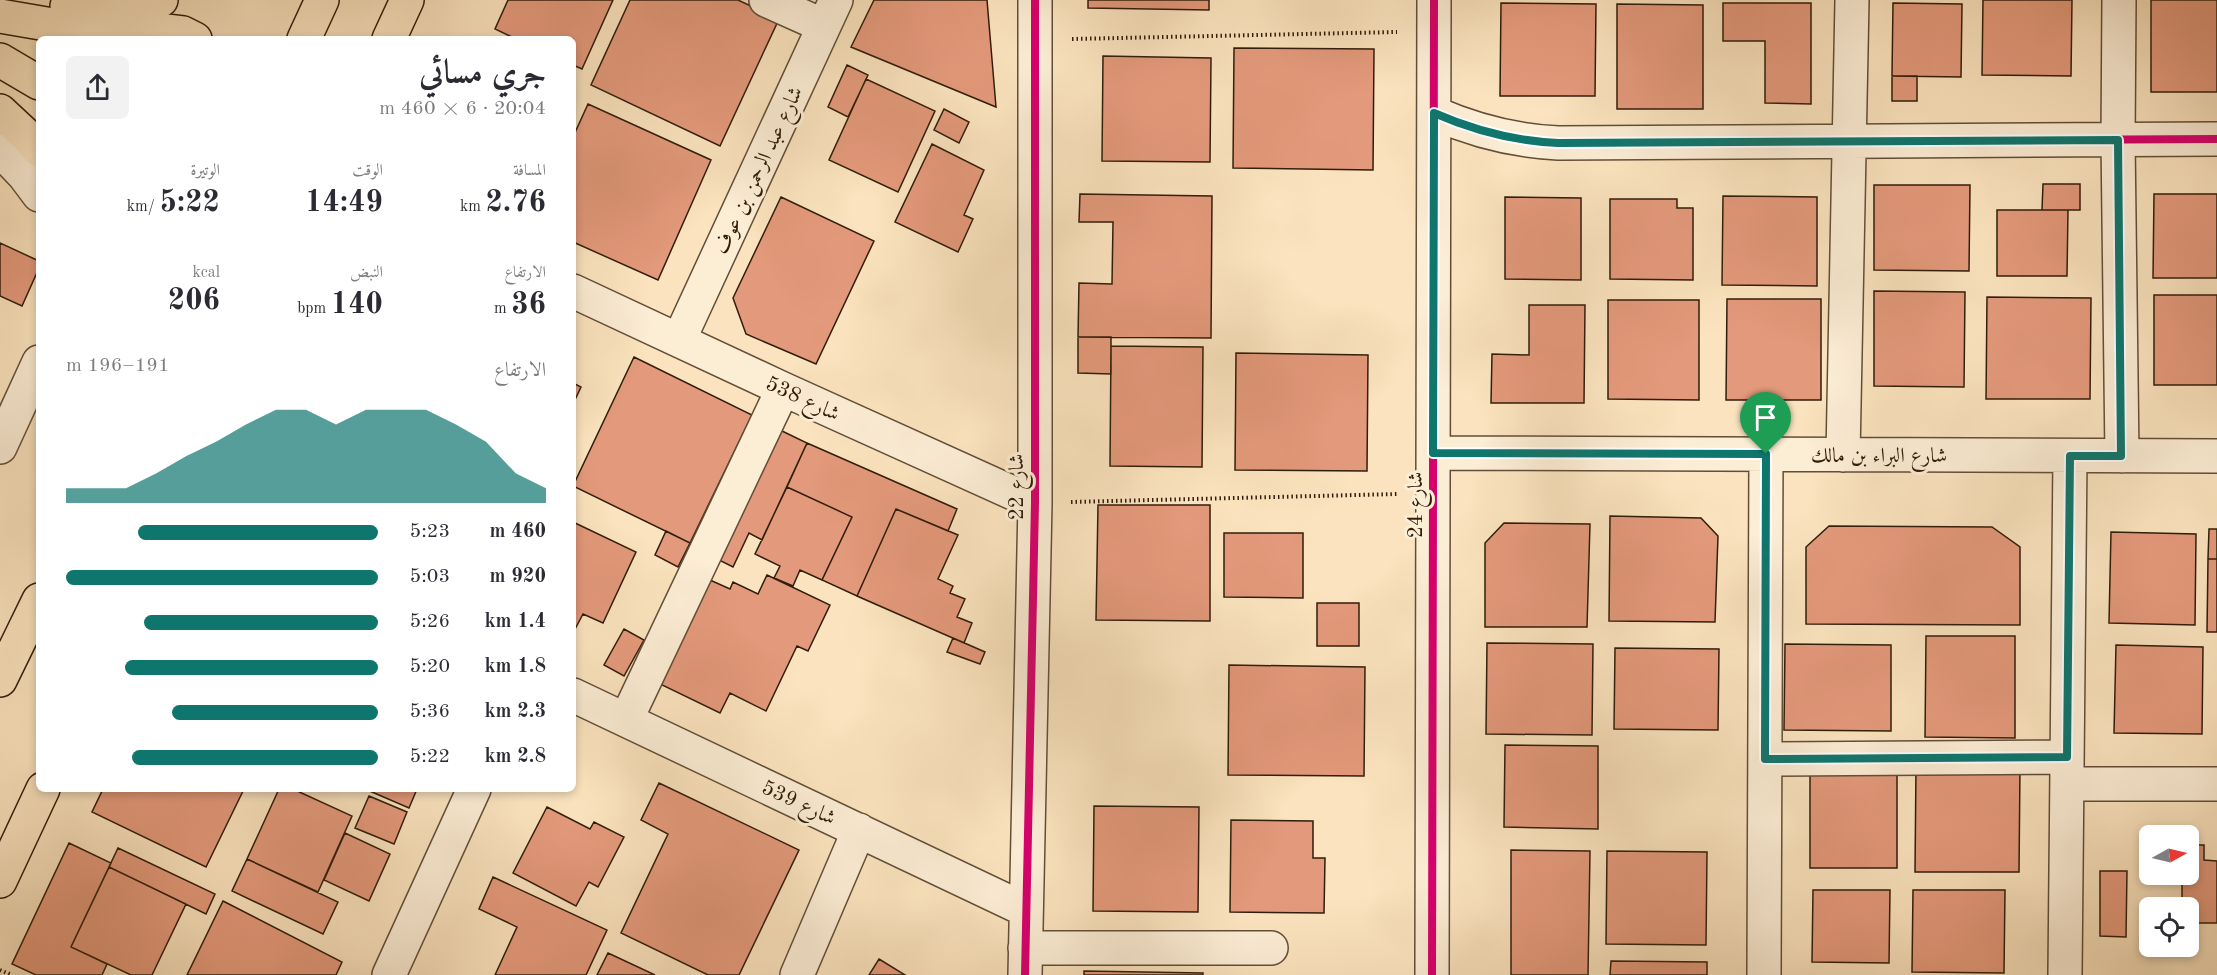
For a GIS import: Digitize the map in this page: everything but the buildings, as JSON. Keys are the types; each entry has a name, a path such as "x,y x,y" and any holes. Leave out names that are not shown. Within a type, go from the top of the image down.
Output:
{"main road":[{"path":"0,0 87,8 144,4 161,0"},
{"path":"305,36 322,0"},
{"path":"390,36 407,0"},
{"path":"0,16 64,27 166,31 189,36"},
{"path":"0,60 36,81"},
{"path":"0,111 36,146"},
{"path":"0,680 36,606"},
{"path":"0,881 42,792"}],"street":[{"path":"766,0 830,13"},
{"name":"شارع 22","path":"1025,962 1035,503 1035,0"},
{"path":"1843,455 1852,0"},
{"path":"2120,0 2118,140 2121,456"},
{"name":"شارع عبد الرحمن بن عوف","path":"679,340 830,13"},
{"name":"شارع 24","path":"1432,975 1434,16"},
{"path":"1434,113 1463,126 1526,141 1570,143 2217,139"},
{"path":"0,150 36,191"},
{"name":"شارع 538","path":"576,292 1035,503"},
{"path":"0,447 36,369"},
{"path":"626,720 783,389"},
{"name":"شارع البراء بن مالك","path":"1433,453 2217,456"},
{"path":"1764,975 1766,454"},
{"path":"2065,975 2070,456"},
{"name":"شارع 539","path":"576,696 1026,910"},
{"path":"1765,759 2067,770 2217,784"},
{"path":"389,975 473,792"},
{"path":"797,975 859,830"},
{"path":"1025,962 1271,948"}],"path":[{"path":"1035,40 1434,16"},
{"path":"1035,503 1432,494"},
{"path":"0,970 12,975"}],"cycle path":[{"path":"1025,975 1035,503 1035,0"},
{"path":"1432,975 1434,0"},
{"path":"1434,113 1495,134 1558,143 2217,139"}],"route":[{"path":"1434,113 1463,126 1494,135 1526,141 1558,143 2118,140 2121,456 2070,456 2067,757 1765,759 1766,454 1433,453 1434,113"}]}
